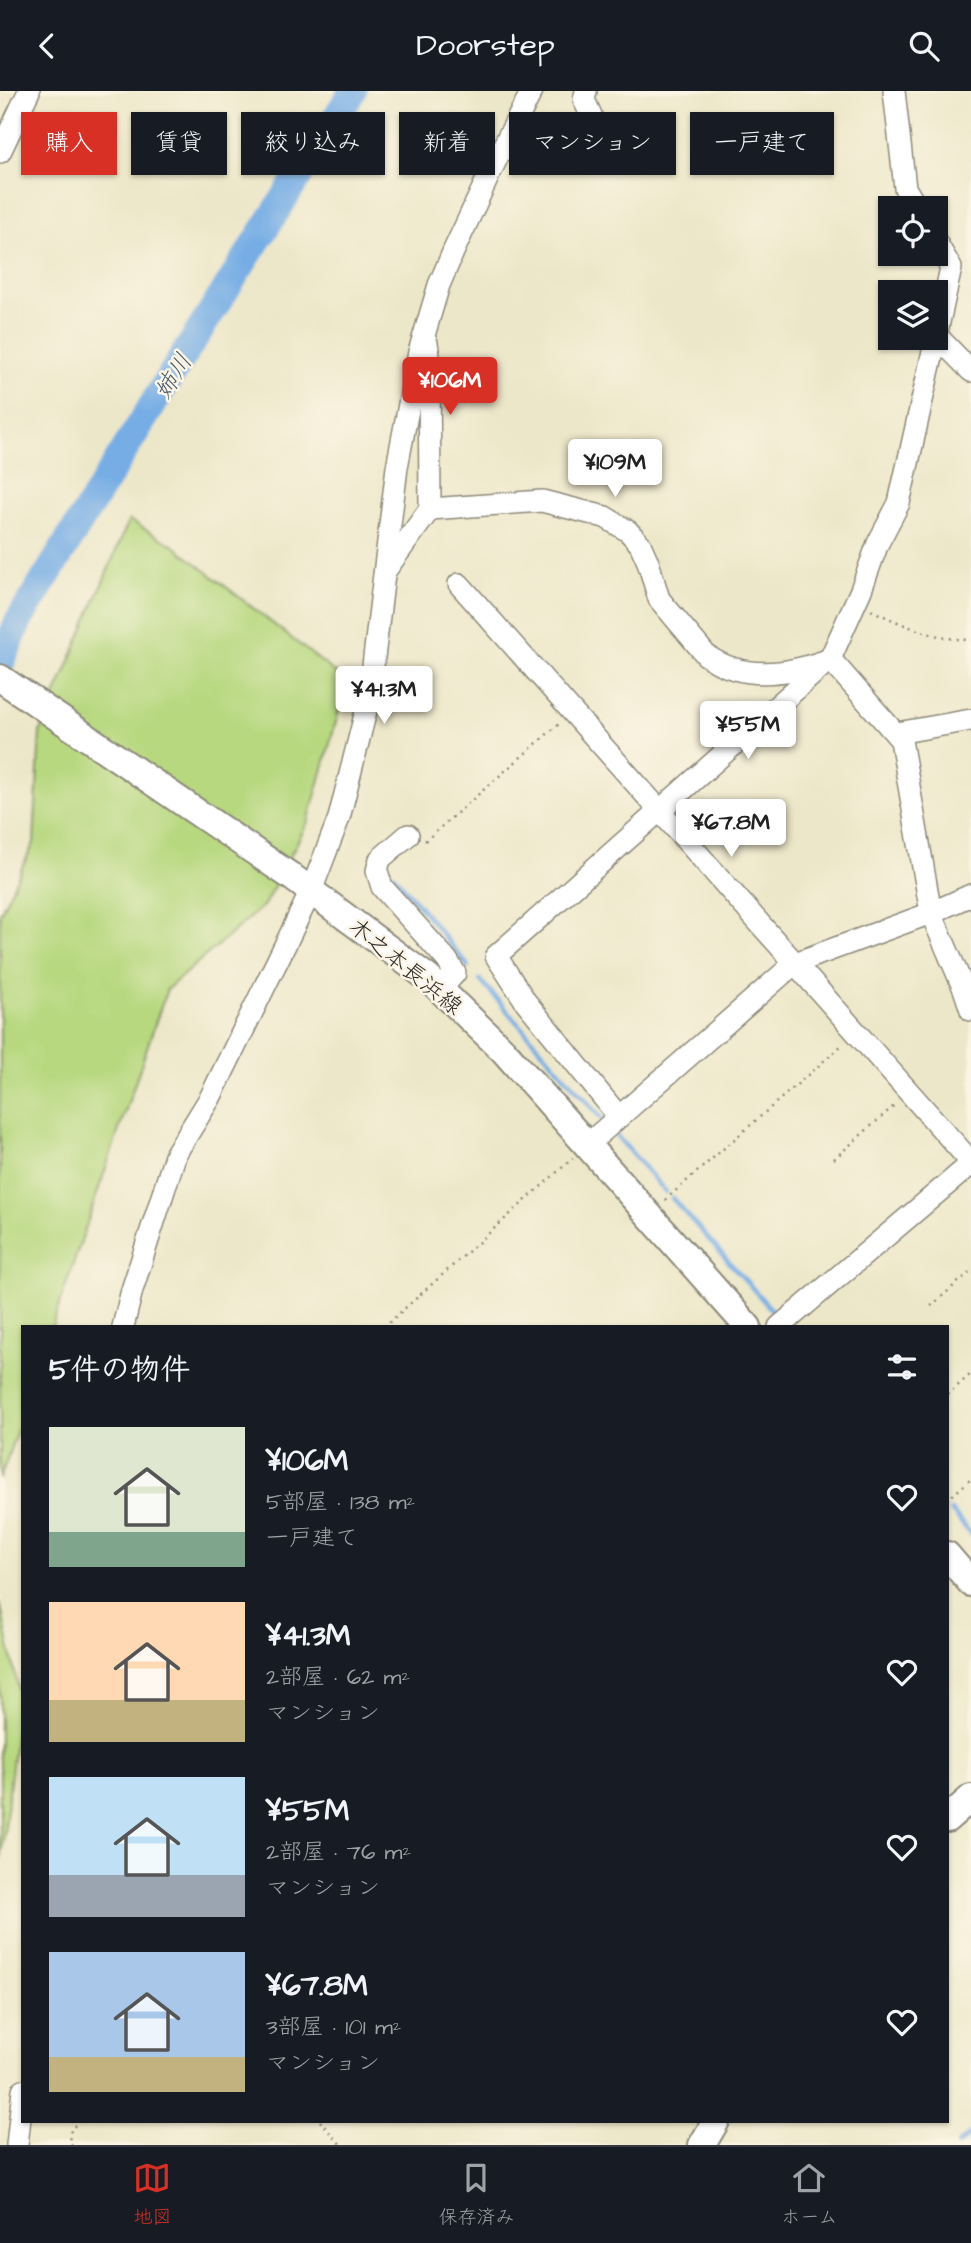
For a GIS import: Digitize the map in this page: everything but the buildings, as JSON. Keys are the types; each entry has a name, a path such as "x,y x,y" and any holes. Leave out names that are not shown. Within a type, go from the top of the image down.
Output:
{"main road":[{"name":"木之本長浜線","path":"0,678 301,884 428,978 503,1050 746,1325"},
{"path":"949,1557 971,1583"},
{"path":"949,1817 971,1798"},
{"path":"702,2145 715,2123"}],"street":[{"path":"0,152 29,91"},
{"path":"123,1325 176,1153 211,1098 301,884 339,818 369,699 399,455 412,380 425,330 439,285 473,208 532,91"},
{"path":"586,91 584,100 590,112"},
{"path":"894,91 905,188 910,196"},
{"path":"948,263 951,268 948,282"},
{"path":"384,573 430,509 429,356 425,330"},
{"path":"948,348 971,371"},
{"path":"619,1117 526,1002 496,956 830,659 878,543 899,503 933,350"},
{"path":"430,509 542,501 605,517 628,531 639,544 648,562 659,599 706,655 716,662 736,670 782,672 804,669 830,659"},
{"path":"459,584 971,1163 781,1325"},
{"path":"830,659 901,740 931,913 968,988 971,1010"},
{"path":"897,733 971,720"},
{"path":"415,840 380,859 377,871 382,887 447,960 455,974 440,990"},
{"path":"588,1144 795,963 931,913 971,895"},
{"path":"17,2145 21,2108"}],"path":[{"path":"855,603 920,632 971,640"},
{"path":"415,840 573,712"},
{"path":"649,1213 856,1032"},
{"path":"834,1159 909,1092"},
{"path":"386,1325 588,1144"},
{"path":"931,1306 971,1271"},
{"path":"949,1393 971,1374"},
{"path":"949,1498 971,1479"},
{"path":"72,2145 69,2142 71,2129 78,2123"},
{"path":"322,2123 341,2145"}],"green space":[{"path":"129,520 173,545 347,682 308,822 264,905 167,989 52,1325 21,1325 21,1419 0,1479 0,913 34,843 40,732"},
{"path":"0,1603 20,1697 0,1869"}],"waterway":[{"name":"姉川","path":"0,665 18,622 171,375 353,91"},
{"path":"393,874 468,966"},
{"path":"480,980 603,1120"},
{"path":"615,1134 666,1192"},
{"path":"672,1198 778,1317"},
{"path":"951,1511 971,1534"},
{"path":"957,2145 971,2133"}]}
